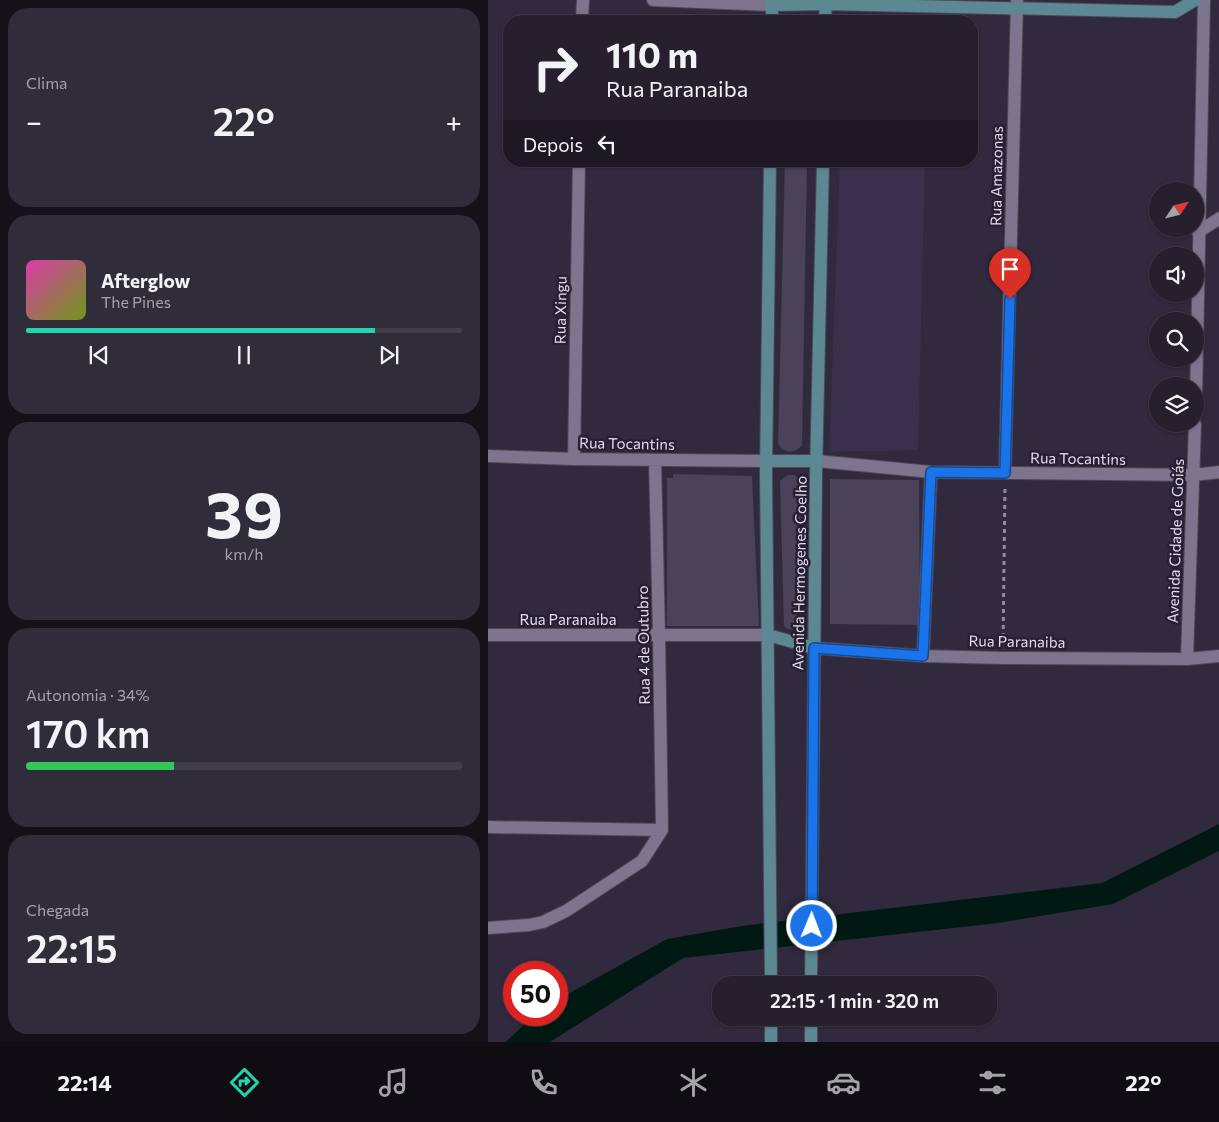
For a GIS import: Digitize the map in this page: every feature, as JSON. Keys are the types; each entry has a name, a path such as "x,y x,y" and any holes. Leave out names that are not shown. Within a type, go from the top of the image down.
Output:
{"main road":[{"path":"772,3 1017,4 1175,12 1194,0"},
{"path":"825,15 826,2"},
{"name":"Avenida Hermogenes Coelho","path":"770,167 766,461 771,976"},
{"name":"Avenida Hermogenes Coelho","path":"811,976 814,648 823,167"},
{"path":"766,461 817,461"},
{"path":"768,635 814,648"},
{"path":"771,1026 771,1042"},
{"path":"810,1042 811,1026"}],"street":[{"path":"582,0 582,15"},
{"path":"653,0 772,3"},
{"path":"1199,182 1204,0"},
{"name":"Rua Amazonas","path":"1005,473 1017,4"},
{"name":"Rua Xingu","path":"574,459 580,167"},
{"path":"1204,228 1220,218"},
{"path":"1196,377 1198,238"},
{"name":"Avenida Cidade de Goiás","path":"1187,659 1195,432"},
{"name":"Rua Tocantins","path":"488,456 766,461"},
{"name":"Rua 4 de Outubro","path":"656,460 662,830"},
{"name":"Rua Tocantins","path":"817,461 931,472 1194,475 1220,472"},
{"path":"923,656 931,472"},
{"name":"Rua Paranaiba","path":"488,635 768,635"},
{"name":"Rua Paranaiba","path":"814,648 923,656 1003,658 1187,659 1220,656"},
{"path":"488,827 662,830"},
{"path":"488,928 529,925 555,917 566,911 642,861 662,830"}],"path":[{"path":"1003,658 1005,473"}],"shaded area":[{"path":"785,167 807,167 802,445 790,452 783,450 778,444"},
{"path":"840,167 925,167 918,450 829,452"},
{"path":"673,474 752,476 759,626 667,626 667,478 673,478"},
{"path":"790,475 794,475 801,480 798,626 788,629 784,626 780,481"},
{"path":"830,479 919,480 920,625 830,624"},
{"path":"1219,824 1219,851 1113,904 998,923 683,958 550,1042 506,1042 523,1026 568,1026 568,994 667,939 742,926 1102,883"}],"route":[{"path":"812,926 814,648 923,656 931,472 1005,473 1010,299"}]}
